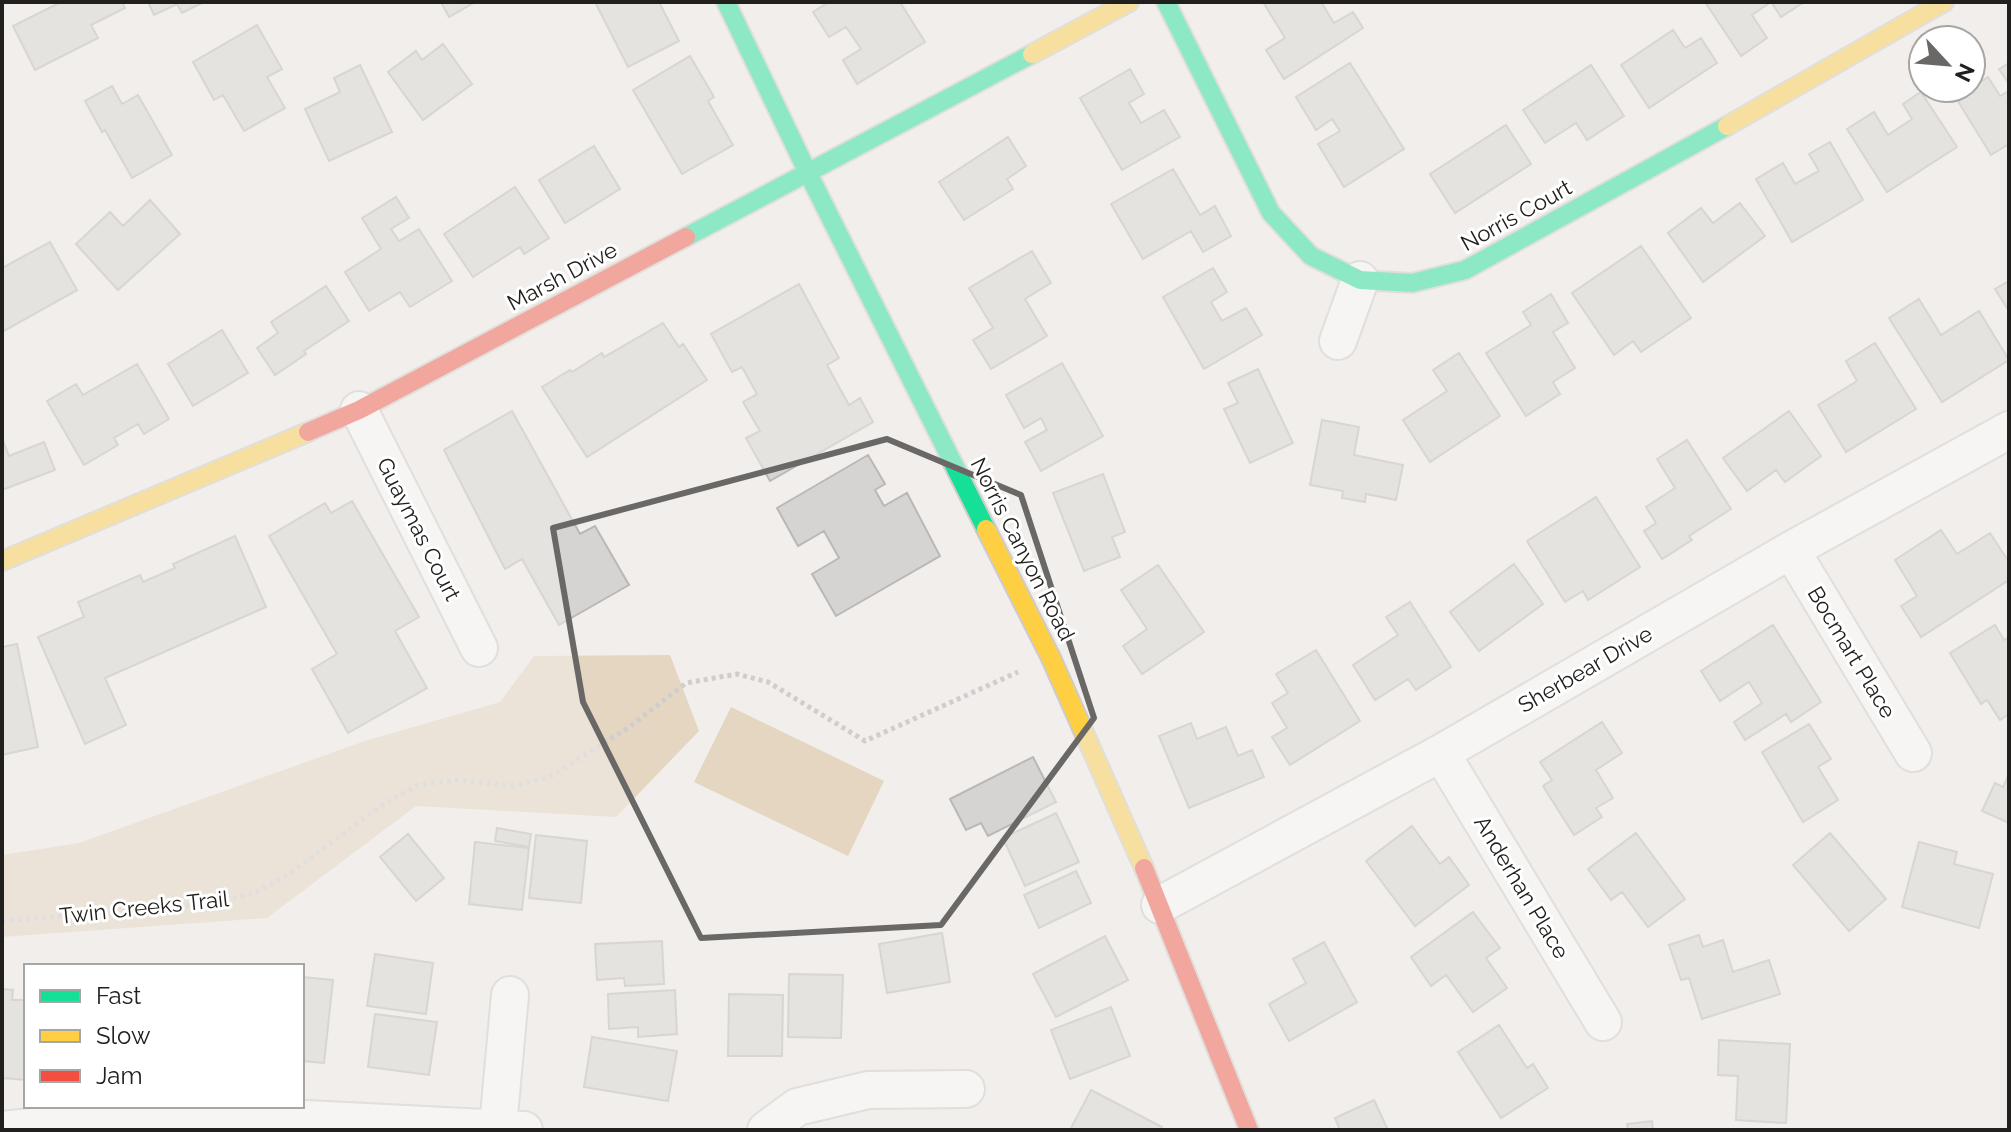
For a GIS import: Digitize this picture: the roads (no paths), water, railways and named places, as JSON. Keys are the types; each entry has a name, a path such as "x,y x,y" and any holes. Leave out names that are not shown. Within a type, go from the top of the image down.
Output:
{"street":[{"name":"Norris Canyon Road","path":"726,2 808,173 1051,658 1160,905 1249,1130"},
{"name":"Marsh Drive","path":"2,561 359,410 1129,2"},
{"name":"Norris Court","path":"1166,2 1271,213 1311,256 1360,280 1412,283 1465,270 1686,150 1944,2"},
{"path":"1338,341 1360,280"},
{"name":"Guaymas Court","path":"359,410 479,648"},
{"name":"Sherbear Drive","path":"1160,905 1441,753 1791,550 2009,430"},
{"name":"Bocmart Place","path":"1791,550 1913,753"},
{"name":"Anderhan Place","path":"1441,753 1603,1022"},
{"path":"2,1130 81,1122 267,1117 511,1128 510,995"},
{"path":"766,1130 797,1107 868,1090 966,1089"}]}
